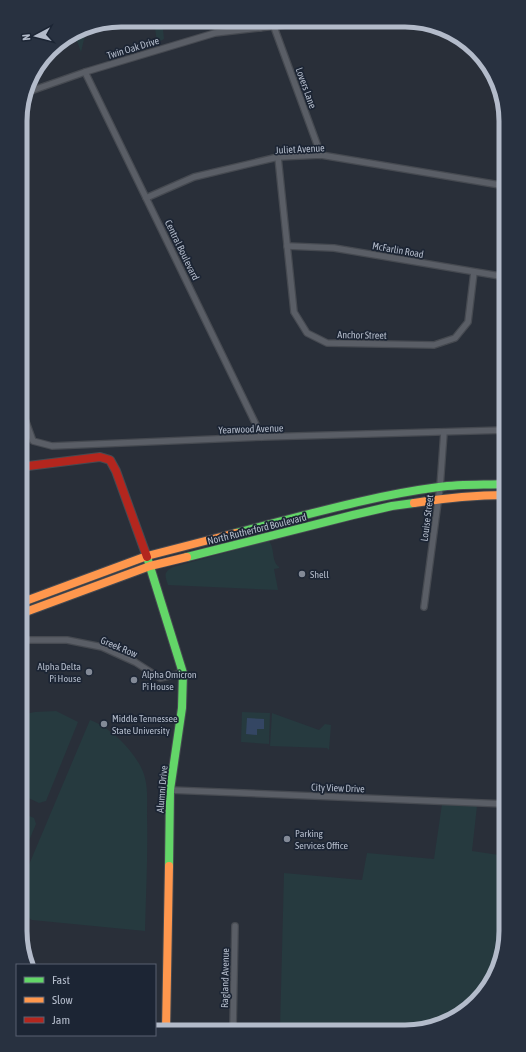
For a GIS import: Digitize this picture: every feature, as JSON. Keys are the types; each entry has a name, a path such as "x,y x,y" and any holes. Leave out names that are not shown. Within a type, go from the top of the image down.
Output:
{"main road":[{"name":"Alumni Drive","path":"27,466 100,457 110,460 116,472 147,556 183,673 182,708 170,790 166,1025"},
{"name":"North Rutherford Boulevard","path":"27,600 147,556 345,505 389,495 440,487 499,484"},
{"name":"North Rutherford Boulevard","path":"27,611 150,566 353,515 392,506 438,499 499,495"}],"street":[{"name":"Twin Oak Drive","path":"32,91 85,72 215,33 274,27"},
{"name":"Lovers Lane","path":"274,27 321,155"},
{"name":"Central Boulevard","path":"85,72 262,437"},
{"name":"Juliet Avenue","path":"146,198 194,177 278,157 321,155 499,185"},
{"name":"Anchor Street","path":"278,157 294,312 307,333 327,343 434,345 455,338 468,322 474,272"},
{"name":"McFarlin Road","path":"286,246 334,248 499,276"},
{"name":"Yearwood Avenue","path":"27,426 33,441 52,446 262,437 499,430"},
{"name":"Louise Street","path":"424,607 440,487 444,432"},
{"name":"Greek Row","path":"27,640 67,640 102,647 135,662 160,678 183,673"},
{"name":"City View Drive","path":"170,790 499,804"},
{"name":"Ragland Avenue","path":"233,1025 235,926"}],"green space":[{"path":"155,27 163,27 164,39 157,43"},
{"path":"85,34 81,52 76,39"},
{"path":"269,541 275,561 279,567 274,569 278,590 168,585 166,573 173,567"},
{"path":"56,711 78,722 46,801 39,803 27,797 27,714"},
{"path":"242,712 270,713 269,744 241,742"},
{"path":"272,713 319,730 325,724 331,725 329,750 327,748 270,746"},
{"path":"90,720 107,729 124,743 142,769 145,778 147,787 147,844 145,931 32,920 27,916 27,869"},
{"path":"442,804 477,806 472,851 499,855 499,937 494,961 489,972 479,988 471,997 462,1005 446,1015 435,1020 411,1025 280,1025 284,873 362,880 367,853 434,859"},
{"path":"27,815 34,818 36,824 27,845"}],"water":[{"path":"247,718 264,719 264,729 257,729 257,735 246,734"}],"traffic: fast":[{"path":"236,533 337,507 413,491 456,485 499,484"},
{"path":"187,557 353,515 392,506 414,503"},
{"path":"147,557 183,673 182,708 170,790 169,866"}],"traffic: slow":[{"path":"414,503 460,497 499,495"},
{"path":"27,600 147,556 236,533"},
{"path":"27,611 150,566 187,557"},
{"path":"166,1025 169,866"}],"traffic: jam":[{"path":"27,466 100,457 110,460 116,471 147,557"}],"place":[{"name":"Shell","path":"302,574"},
{"name":"Alpha Delta Pi House","path":"89,672"},
{"name":"Alpha Omicron Pi House","path":"134,680"},
{"name":"Middle Tennessee State University","path":"104,724"},
{"name":"Parking Services Office","path":"287,839"}]}
